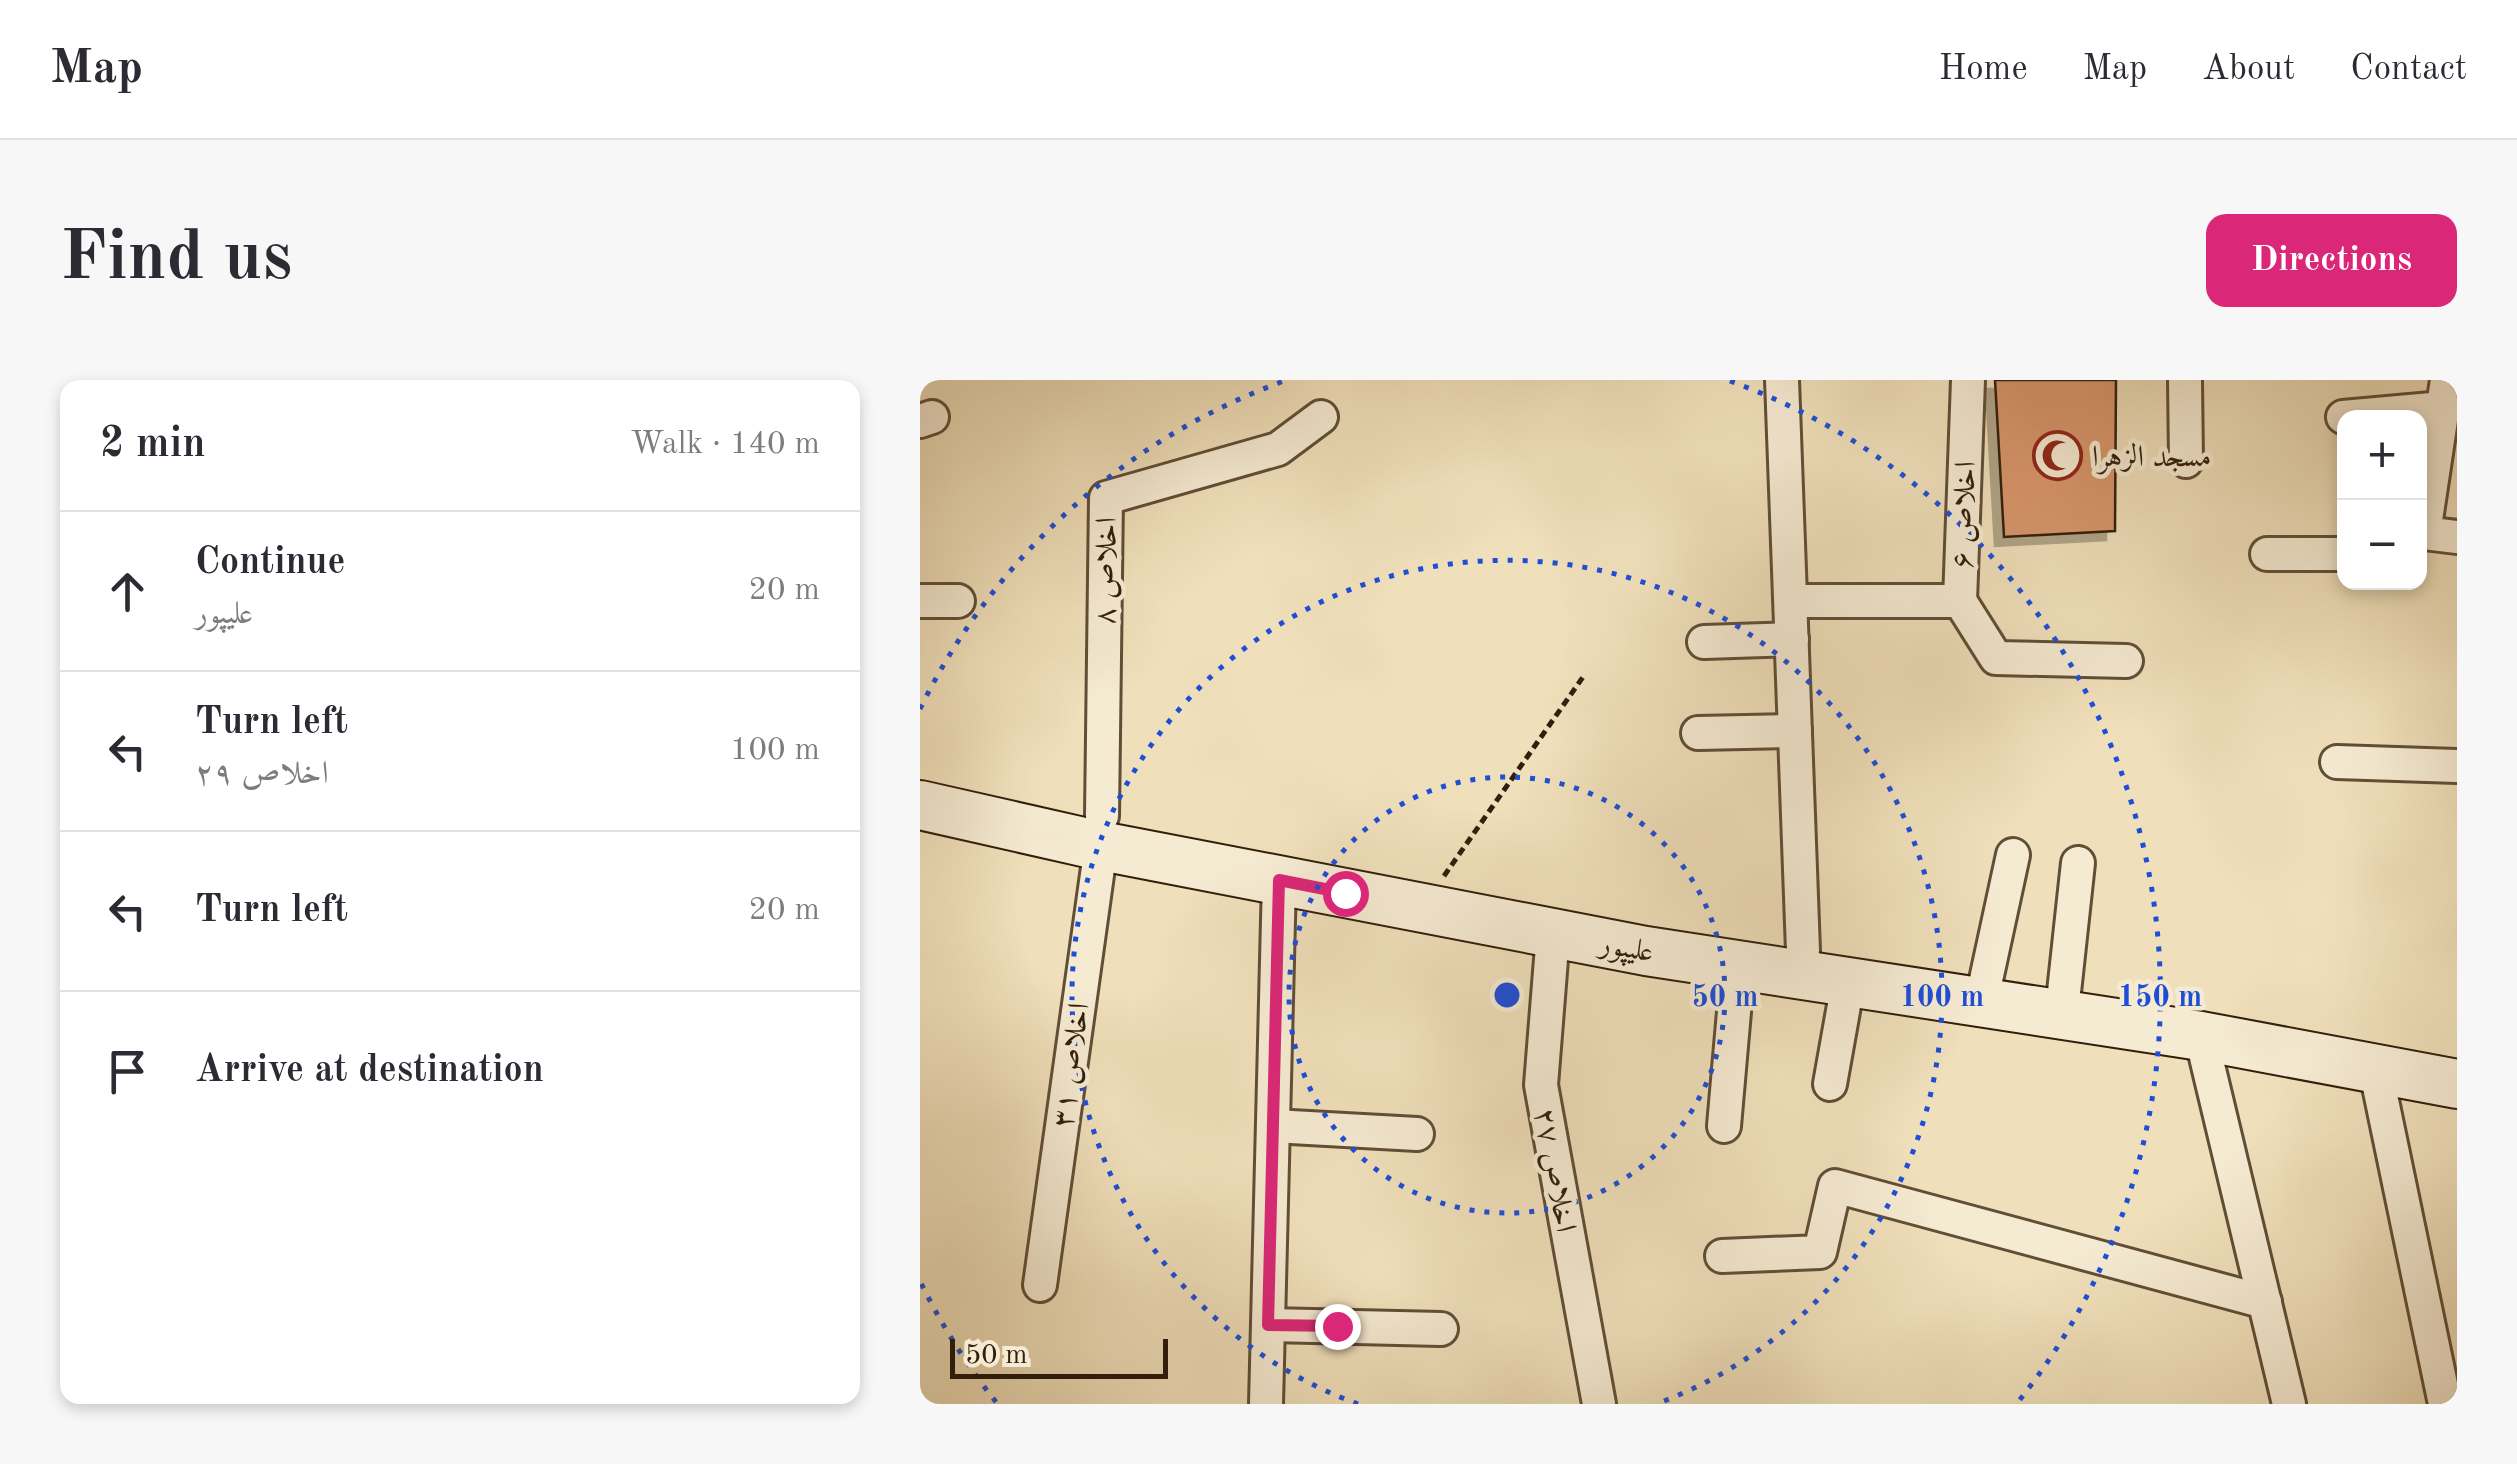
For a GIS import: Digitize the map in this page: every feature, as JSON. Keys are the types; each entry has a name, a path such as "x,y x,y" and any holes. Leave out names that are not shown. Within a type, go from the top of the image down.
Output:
{"main road":[{"name":"علیپور","path":"920,774 1101,831 1279,880 1553,934 1738,966 1986,980 2457,1049"},
{"name":"علیپور","path":"920,805 1101,831 1210,840 1682,931 1818,970 2457,1084"}],"street":[{"path":"1782,380 1795,731 1830,1084"},
{"name":"اخلاص ۶","path":"1790,601 1960,601 1968,380"},
{"path":"2185,380 2186,461"},
{"path":"2374,410 2445,394 2427,511"},
{"name":"اخلاص ۸","path":"1101,831 1106,498 1278,449 1321,417"},
{"path":"2427,543 2457,537"},
{"path":"2267,554 2337,554"},
{"path":"920,601 958,601"},
{"path":"1960,601 1996,658 2126,661"},
{"path":"1704,642 1792,638"},
{"path":"1698,733 1795,731"},
{"path":"2337,762 2457,766"},
{"name":"اخلاص ۳۱","path":"1040,1285 1101,831"},
{"path":"1986,980 2013,856"},
{"path":"2064,992 2078,863"},
{"path":"1266,1404 1279,880"},
{"name":"اخلاص ۲۷","path":"1553,934 1541,1085 1599,1404"},
{"path":"1724,1126 1738,966"},
{"path":"2201,1036 2289,1404"},
{"path":"2374,1068 2444,1404"},
{"path":"1273,1126 1416,1134"},
{"path":"1722,1256 1820,1252 1835,1186 2264,1302"},
{"path":"1268,1325 1441,1329"}],"path":[{"path":"1440,882 1583,677"}],"building":[{"name":"مسجد الزهرا","path":"1995,380 2116,380 2115,531 2004,537"}],"place":[{"name":"مسجد الزهرا","path":"2057,456"}],"route":[{"path":"1337,1326 1268,1325 1279,880 1345,893"}]}
